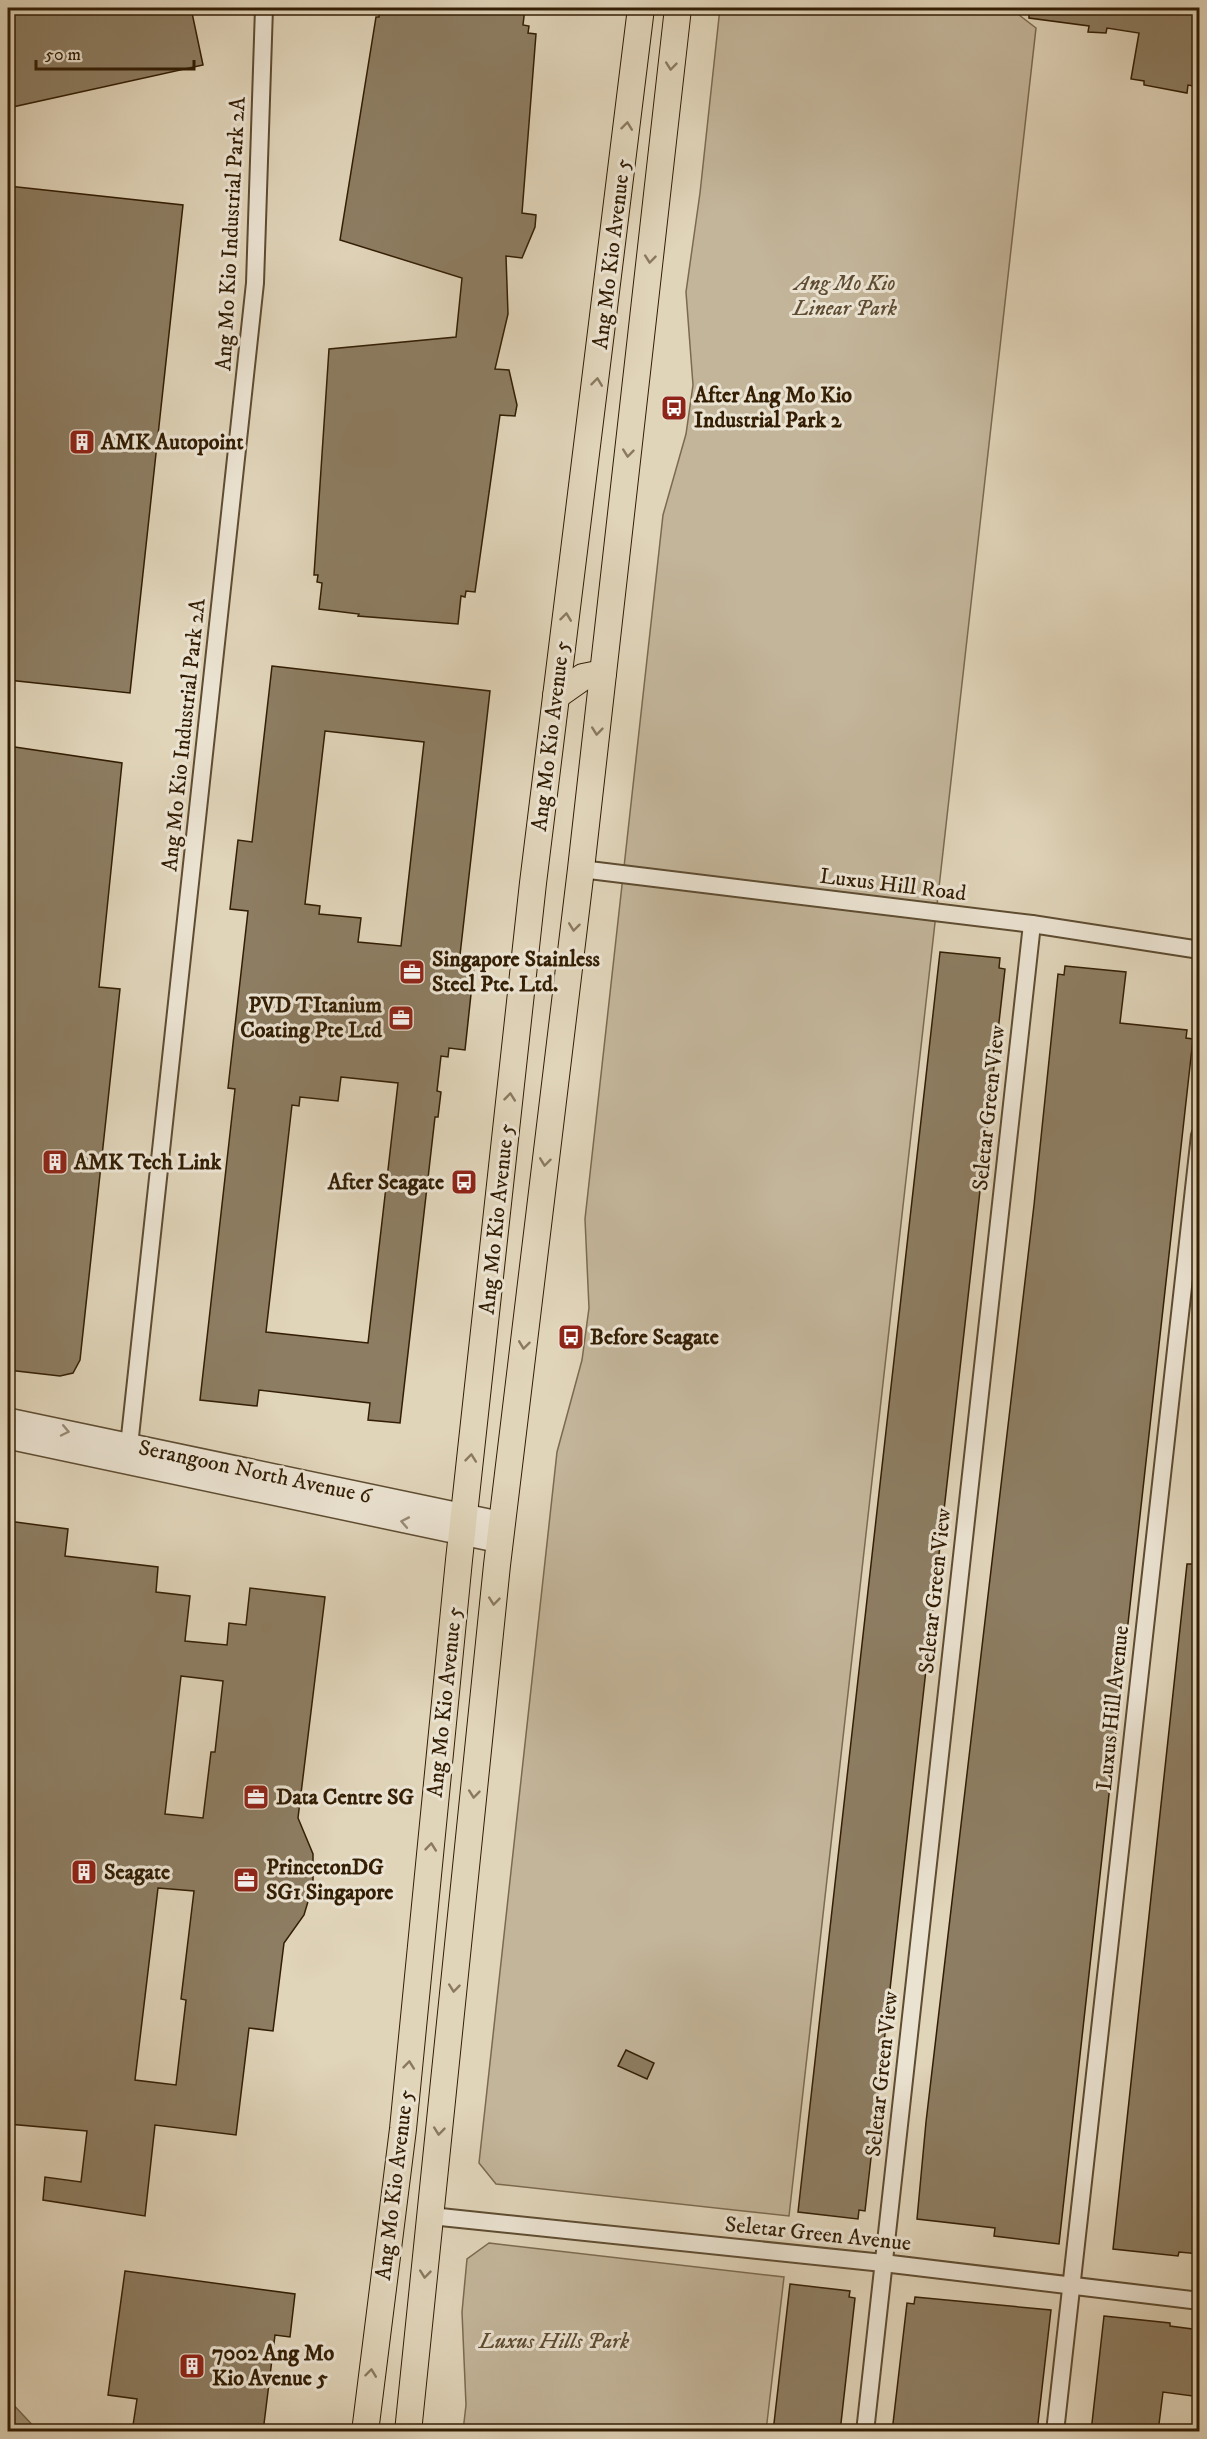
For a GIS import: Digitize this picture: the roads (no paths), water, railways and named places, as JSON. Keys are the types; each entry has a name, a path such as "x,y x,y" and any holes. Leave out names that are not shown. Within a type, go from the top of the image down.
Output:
{"main road":[{"name":"Ang Mo Kio Avenue 5","path":"365,2432 403,2129 464,1525 532,895 641,8"},
{"name":"Ang Mo Kio Avenue 5","path":"408,2432 501,1532 581,869 678,8"},
{"path":"556,696 583,677 603,673"}],"street":[{"name":"Ang Mo Kio Industrial Park 2A","path":"128,1455 255,283 264,8"},
{"name":"Luxus Hill Road","path":"581,869 1032,924 1200,950"},
{"name":"Seletar Green View","path":"865,2432 1032,924"},
{"name":"Luxus Hill Avenue","path":"1055,2432 1200,1136"},
{"name":"Serangoon North Avenue 6","path":"8,1419 128,1455"},
{"name":"Serangoon North Avenue 6","path":"8,1438 128,1455 501,1532"},
{"name":"Seletar Green Avenue","path":"431,2216 884,2263 1200,2301"}],"place":[{"name":"After Ang Mo Kio Industrial Park 2","path":"674,408"},
{"name":"AMK Autopoint","path":"82,442"},
{"name":"Singapore Stainless Steel Pte. Ltd.","path":"412,972"},
{"name":"PVD TItanium Coating Pte Ltd","path":"401,1018"},
{"name":"AMK Tech Link","path":"55,1162"},
{"name":"After Seagate","path":"464,1182"},
{"name":"Before Seagate","path":"571,1337"},
{"name":"Data Centre SG","path":"256,1797"},
{"name":"Seagate","path":"84,1872"},
{"name":"PrincetonDG SG1 Singapore","path":"246,1880"},
{"name":"7002 Ang Mo Kio Avenue 5","path":"192,2366"}],"park label":[{"name":"Ang Mo Kio Linear Park","path":"845,296"},
{"name":"Luxus Hills Park","path":"554,2341"}]}
